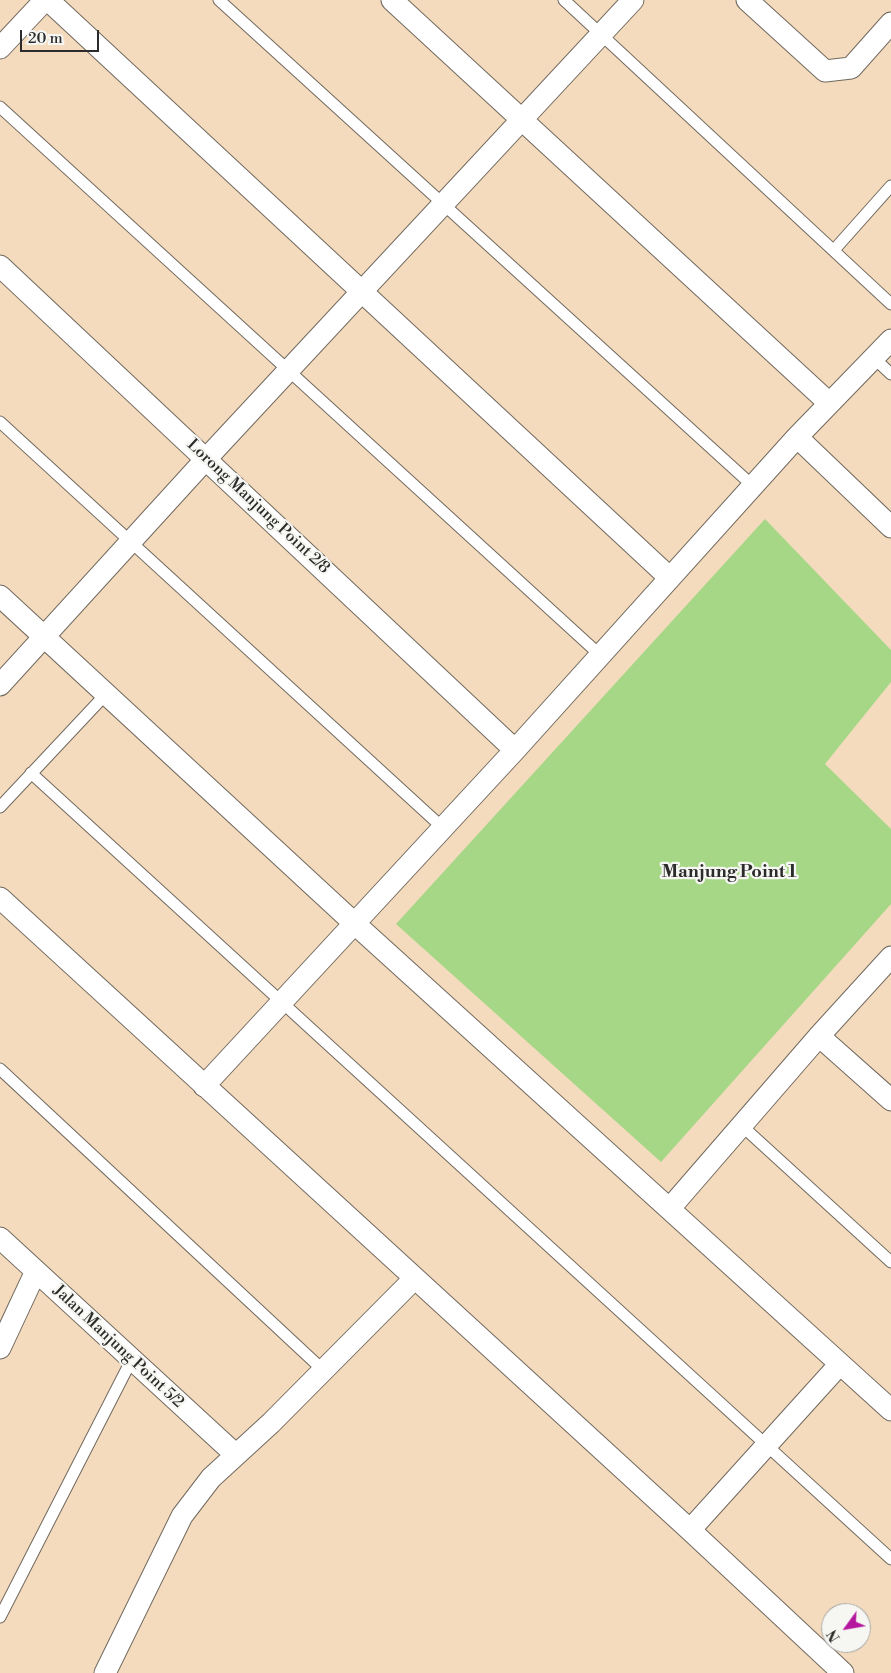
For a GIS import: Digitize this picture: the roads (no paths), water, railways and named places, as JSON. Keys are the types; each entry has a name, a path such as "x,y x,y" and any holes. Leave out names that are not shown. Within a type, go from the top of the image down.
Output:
{"street":[{"path":"0,48 47,0 363,291 670,578"},
{"path":"392,0 829,403"},
{"path":"0,685 206,459 633,0"},
{"path":"747,0 825,71 851,68 891,23"},
{"name":"Lorong Manjung Point 2/8","path":"0,266 515,750"},
{"path":"204,1086 515,750 797,437 891,340"},
{"path":"797,437 891,527"},
{"path":"0,596 354,923 891,1410"},
{"path":"0,898 690,1530 843,1673"},
{"path":"670,1208 891,956"},
{"path":"819,1036 891,1100"},
{"name":"Jalan Manjung Point 5/2","path":"0,1238 236,1455"},
{"path":"0,1348 36,1271"},
{"path":"105,1673 182,1516 211,1478 271,1423 414,1279"},
{"path":"690,1530 840,1364"}],"lane":[{"path":"219,0 753,486"},
{"path":"564,0 891,304"},
{"path":"0,107 600,655"},
{"path":"834,250 891,186"},
{"path":"874,358 891,374"},
{"path":"0,422 443,828"},
{"path":"0,807 106,694"},
{"path":"31,774 891,1559"},
{"path":"0,1070 324,1370"},
{"path":"741,1125 891,1262"},
{"path":"0,1617 132,1359"}],"district":[{"name":"Manjung Point 1","path":"729,873"}]}
